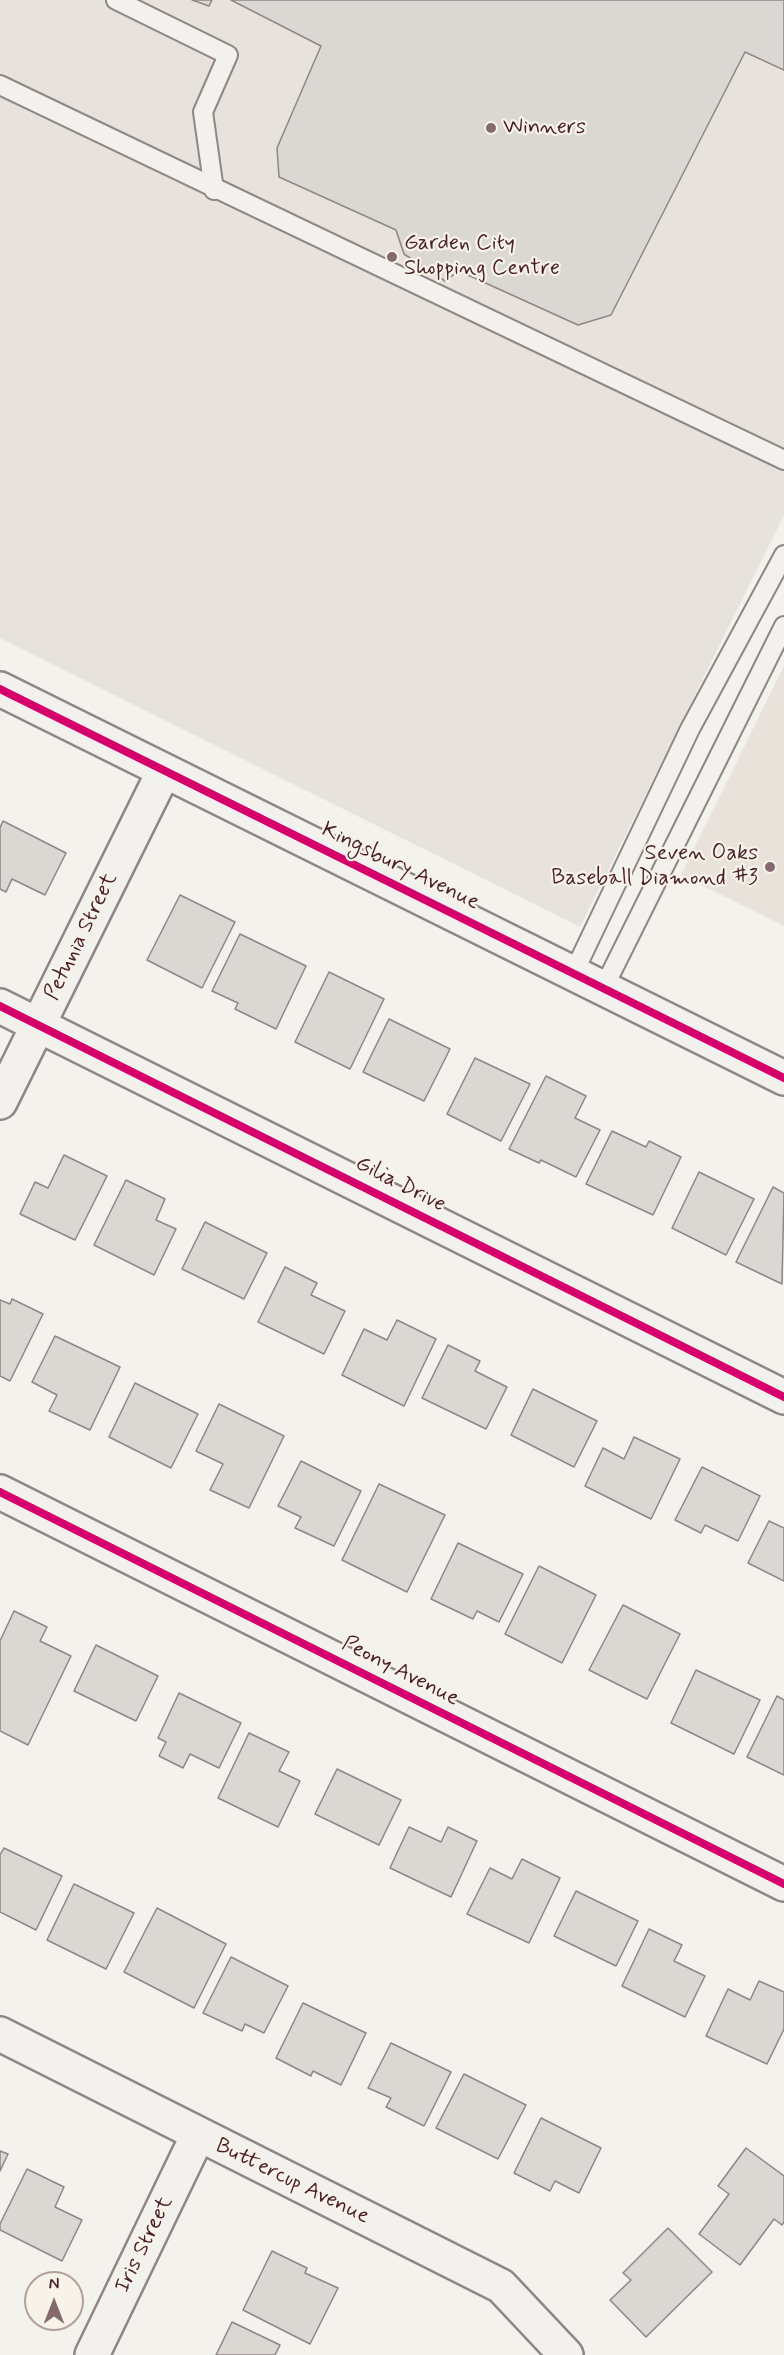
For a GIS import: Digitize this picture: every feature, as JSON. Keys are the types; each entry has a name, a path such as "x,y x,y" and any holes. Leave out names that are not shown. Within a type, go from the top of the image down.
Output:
{"street":[{"name":"Kingsbury Avenue","path":"0,689 784,1078"},
{"name":"Petunia Street","path":"0,1102 164,771"},
{"name":"Gilia Drive","path":"0,1006 784,1396"},
{"name":"Peony Avenue","path":"0,1492 784,1884"},
{"name":"Buttercup Avenue","path":"0,2034 501,2286 566,2355"},
{"name":"Iris Street","path":"92,2355 198,2135"}],"lane":[{"path":"116,0 228,55 203,112 214,190"},
{"path":"0,86 784,460"},
{"path":"574,972 690,729 784,555"},
{"path":"604,987 784,626"}],"shaded area":[{"name":"Garden City Shopping Centre","path":"0,0 784,0 784,515 580,927 0,638"},
{"path":"784,666 784,926 681,875"}],"building":[{"path":"192,0 212,0 209,6"},
{"path":"231,0 784,0 784,70 745,52 611,315 578,325 459,271 445,281 404,254 396,230 279,177 277,148 321,46"},
{"path":"3,821 66,853 45,895 12,879 6,892 0,889 0,828"},
{"path":"180,895 235,922 202,988 147,960"},
{"path":"240,934 306,966 276,1029 235,1009 238,1003 212,991"},
{"path":"329,972 384,999 350,1069 295,1042"},
{"path":"389,1019 450,1049 424,1101 363,1072"},
{"path":"475,1058 530,1084 501,1141 447,1114"},
{"path":"546,1076 586,1096 575,1118 600,1130 576,1177 541,1160 539,1163 509,1149"},
{"path":"612,1131 646,1147 649,1141 681,1157 653,1215 586,1184"},
{"path":"64,1155 107,1176 75,1240 20,1214 35,1182 48,1188"},
{"path":"699,1172 754,1199 726,1255 672,1228"},
{"path":"126,1180 165,1199 156,1220 176,1229 154,1275 94,1245"},
{"path":"773,1187 784,1193 782,1284 736,1262"},
{"path":"205,1222 267,1253 244,1299 182,1269"},
{"path":"285,1267 317,1283 311,1295 345,1311 324,1354 258,1322"},
{"path":"12,1299 43,1314 10,1381 0,1376 0,1300 10,1304"},
{"path":"397,1320 436,1339 404,1406 342,1375 364,1329 387,1340"},
{"path":"55,1336 120,1367 90,1430 49,1411 57,1395 32,1382"},
{"path":"448,1345 480,1361 475,1371 507,1387 486,1429 422,1398"},
{"path":"135,1383 198,1414 171,1468 109,1437"},
{"path":"533,1389 597,1421 574,1467 511,1435"},
{"path":"219,1404 284,1436 249,1508 210,1490 223,1464 196,1451"},
{"path":"634,1437 680,1459 651,1519 585,1486 603,1448 624,1459"},
{"path":"301,1461 361,1491 334,1546 295,1528 301,1517 278,1506"},
{"path":"702,1467 760,1496 738,1541 705,1525 701,1533 675,1520"},
{"path":"379,1484 445,1515 407,1592 342,1560"},
{"path":"769,1521 784,1528 784,1581 748,1563"},
{"path":"458,1543 523,1574 499,1622 477,1611 473,1619 431,1599"},
{"path":"539,1566 596,1595 562,1663 505,1634"},
{"path":"623,1605 680,1634 647,1699 589,1670"},
{"path":"14,1611 47,1627 40,1641 71,1656 28,1745 0,1731 0,1641"},
{"path":"96,1645 158,1676 136,1721 74,1691"},
{"path":"696,1670 760,1700 734,1754 671,1723"},
{"path":"179,1693 241,1723 219,1768 190,1754 183,1768 159,1756 166,1742 158,1738"},
{"path":"777,1696 784,1700 784,1775 747,1757"},
{"path":"249,1733 289,1752 279,1771 300,1781 278,1827 218,1798"},
{"path":"337,1769 401,1800 379,1845 315,1814"},
{"path":"409,1827 441,1842 448,1827 477,1841 451,1897 390,1868"},
{"path":"4,1848 62,1876 36,1930 0,1912 0,1855"},
{"path":"522,1859 560,1878 529,1943 467,1914 490,1868 512,1879"},
{"path":"74,1884 134,1913 106,1969 47,1940"},
{"path":"576,1891 638,1921 616,1966 554,1936"},
{"path":"157,1908 226,1944 194,2008 124,1972"},
{"path":"649,1929 682,1945 674,1961 705,1976 685,2017 622,1986"},
{"path":"231,1957 288,1986 264,2033 245,2024 242,2031 203,2013"},
{"path":"759,1981 784,1992 784,2029 767,2064 706,2036 728,1989 750,2000"},
{"path":"303,2003 366,2033 341,2085 313,2071 311,2076 276,2058"},
{"path":"391,2043 451,2072 424,2126 386,2107 391,2098 368,2088"},
{"path":"464,2074 526,2105 498,2159 436,2128"},
{"path":"541,2118 601,2148 579,2193 555,2181 550,2191 514,2173"},
{"path":"746,2148 784,2176 784,2222 782,2225 774,2219 740,2265 699,2234 729,2194 718,2186"},
{"path":"0,2151 8,2154 0,2171"},
{"path":"27,2169 64,2187 55,2207 82,2220 62,2261 0,2230 0,2224"},
{"path":"668,2228 712,2272 646,2337 610,2300 631,2280 623,2273"},
{"path":"272,2251 307,2268 305,2273 338,2288 310,2344 243,2310"},
{"path":"232,2322 280,2345 275,2355 216,2355"}],"cycle path":[{"path":"0,689 784,1078"},
{"path":"0,1006 784,1397"},
{"path":"0,1492 784,1884"}],"place":[{"name":"Winners","path":"491,128"},
{"name":"Garden City Shopping Centre","path":"392,257"},
{"name":"Seven Oaks Baseball Diamond #3","path":"770,867"}]}
